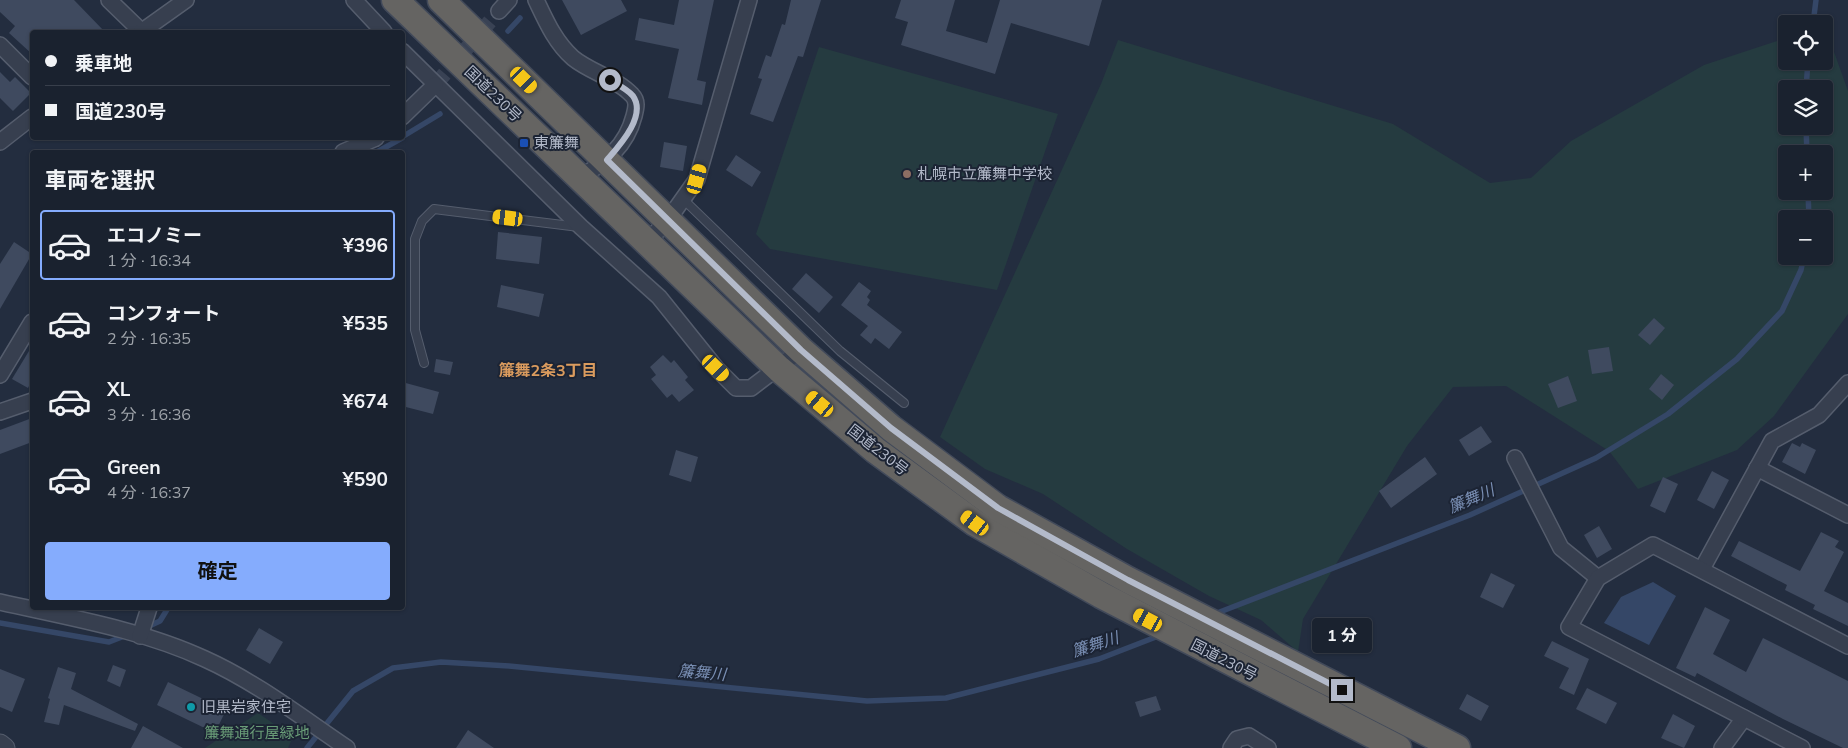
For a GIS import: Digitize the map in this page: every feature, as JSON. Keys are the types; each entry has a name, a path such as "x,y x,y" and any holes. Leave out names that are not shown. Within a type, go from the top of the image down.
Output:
{"highway":[{"name":"国道230号","path":"395,0 779,369 875,450 975,523 1101,595 1225,661 1398,748"},
{"name":"国道230号","path":"441,0 801,350 891,428 998,508 1128,580 1457,748"}],"street":[{"path":"109,0 139,30"},
{"path":"144,30 186,0"},
{"path":"354,0 382,30"},
{"path":"536,0 557,41 575,59 600,72 632,95 637,106 630,134 607,160 580,178"},
{"path":"646,243 668,220 697,179 749,0"},
{"path":"0,45 30,74"},
{"path":"405,55 580,227 659,297 716,368 736,388 752,388 779,369 801,350"},
{"path":"405,114 435,85"},
{"path":"0,142 30,119"},
{"path":"348,150 371,140"},
{"path":"0,374 30,325"},
{"path":"1702,569 1772,441 1819,416 1848,383"},
{"path":"0,412 30,402"},
{"path":"1515,458 1561,548 1598,578"},
{"path":"1757,468 1848,515"},
{"path":"1802,748 1569,627 1598,578 1654,545 1848,646"},
{"path":"0,602 30,609"},
{"path":"33,610 140,636 204,658 246,680 347,748"},
{"path":"140,636 148,610"},
{"path":"1722,748 1744,718"},
{"path":"1231,748 1237,739 1249,736 1268,748"},
{"path":"0,744 5,748"}],"lane":[{"path":"683,199 840,352 904,403"},
{"path":"424,363 415,330 415,239 422,221 434,209 580,227"}],"green space":[{"path":"1118,40 1393,124 1490,183 1531,178 1571,141 1704,65 1778,41 1778,70 1833,70 1833,49 1848,91 1848,314 1774,416 1737,450 1638,489 1609,451 1506,386 1453,387 1407,446 1303,619 1298,652 1261,620 1209,596 1127,549 1043,494 985,469 940,437 1101,84"},
{"name":"札幌市立簾舞中学校","path":"819,47 1058,114 997,290 770,249 756,234"},
{"name":"簾舞通行屋緑地","path":"258,713 293,737 288,748 205,748"}],"water":[{"path":"1653,582 1676,596 1649,645 1604,623 1621,597"}],"building":[{"path":"0,0 74,0 103,30 30,30 30,52 9,33 15,26 0,12"},
{"path":"562,0 621,0 627,11 581,35"},
{"path":"679,0 714,0 697,80 706,82 702,105 668,98 679,49 635,40 639,18 674,25"},
{"path":"791,0 821,0 803,57 798,56 773,122 750,114 762,79 758,78 766,55 771,57 782,24 785,25"},
{"path":"901,0 955,0 946,31 987,43 1000,0 1102,0 1089,46 1011,23 995,74 901,45 908,22 895,18"},
{"path":"0,72 10,82 15,77 30,92 13,111 0,98"},
{"path":"664,142 687,146 683,171 660,167"},
{"path":"736,155 761,172 752,187 726,170"},
{"path":"498,232 542,237 539,264 496,259"},
{"path":"14,242 30,253 30,257 0,309 0,264"},
{"path":"806,273 833,297 819,313 792,289"},
{"path":"859,282 871,291 867,297 870,300 867,305 902,332 889,349 875,338 871,344 860,335 868,326 841,305"},
{"path":"501,285 544,294 539,317 497,307"},
{"path":"1654,318 1665,328 1650,345 1638,335"},
{"path":"1609,347 1613,371 1592,374 1588,350"},
{"path":"30,349 30,384 28,388 12,379"},
{"path":"663,355 671,363 674,360 688,377 685,380 694,390 679,402 672,394 667,398 651,379 656,375 650,367"},
{"path":"436,359 453,362 450,375 434,372"},
{"path":"1661,374 1674,385 1662,400 1649,389"},
{"path":"1568,376 1577,401 1558,408 1548,384"},
{"path":"405,383 439,392 433,414 405,407"},
{"path":"30,419 30,443 0,454 0,430"},
{"path":"1481,426 1492,442 1469,456 1459,440"},
{"path":"1792,443 1800,447 1802,443 1816,450 1805,474 1782,462"},
{"path":"676,450 698,457 691,482 669,475"},
{"path":"1425,457 1437,474 1391,508 1379,491"},
{"path":"1712,471 1729,480 1714,509 1697,500"},
{"path":"1663,477 1678,484 1665,513 1650,506"},
{"path":"1599,526 1612,549 1597,558 1584,535"},
{"path":"1821,532 1839,541 1835,547 1844,552 1824,591 1848,603 1848,626 1813,609 1815,605 1785,590 1787,585 1731,556 1739,541 1800,571"},
{"path":"1491,573 1515,585 1503,608 1480,597"},
{"path":"1705,607 1730,620 1713,654 1746,672 1763,638 1848,681 1848,748 1843,748 1783,719 1697,673 1695,677 1676,668"},
{"path":"259,628 283,642 270,664 246,650"},
{"path":"1552,641 1589,659 1574,695 1559,688 1569,668 1544,656"},
{"path":"113,665 126,670 120,687 107,681"},
{"path":"58,667 76,673 71,689 138,724 135,731 64,705 59,725 44,722 50,699 48,698"},
{"path":"0,669 25,679 12,712 0,707"},
{"name":"旧黒岩家住宅","path":"168,682 226,710 215,733 157,705"},
{"path":"1587,688 1617,703 1606,724 1576,709"},
{"path":"1467,694 1489,706 1481,721 1459,709"},
{"path":"1156,696 1161,710 1140,717 1135,702"},
{"path":"1673,714 1695,726 1684,748 1661,738"},
{"path":"143,726 152,731 183,748 131,748"},
{"path":"468,730 494,748 456,748"}],"waterway":[{"name":"簾舞川","path":"1814,15 1816,0"},
{"path":"508,31 520,18"},
{"name":"簾舞川","path":"1807,70 1807,80"},
{"path":"405,135 440,114"},
{"name":"簾舞川","path":"1806,135 1807,145"},
{"path":"381,150 398,140"},
{"name":"簾舞川","path":"1808,200 1809,210"},
{"name":"簾舞川","path":"1212,615 1470,515 1596,458 1668,414 1737,359 1782,311 1802,265"},
{"path":"145,628 160,621 167,610"},
{"path":"0,623 109,642 127,635"},
{"name":"簾舞川","path":"307,748 353,691 393,668 441,662 509,666 867,701 946,698 1099,659 1161,635"}],"tunnel":[{"path":"435,85 499,11"}],"place":[{"name":"東簾舞","path":"524,143"},
{"name":"札幌市立簾舞中学校","path":"907,174"},
{"name":"旧黒岩家住宅","path":"191,707"}],"district":[{"name":"簾舞2条3丁目","path":"548,370"}],"route":[{"path":"610,80 632,95 637,106 630,134 607,160 801,350 891,428 998,508 1128,580 1342,690"}]}
